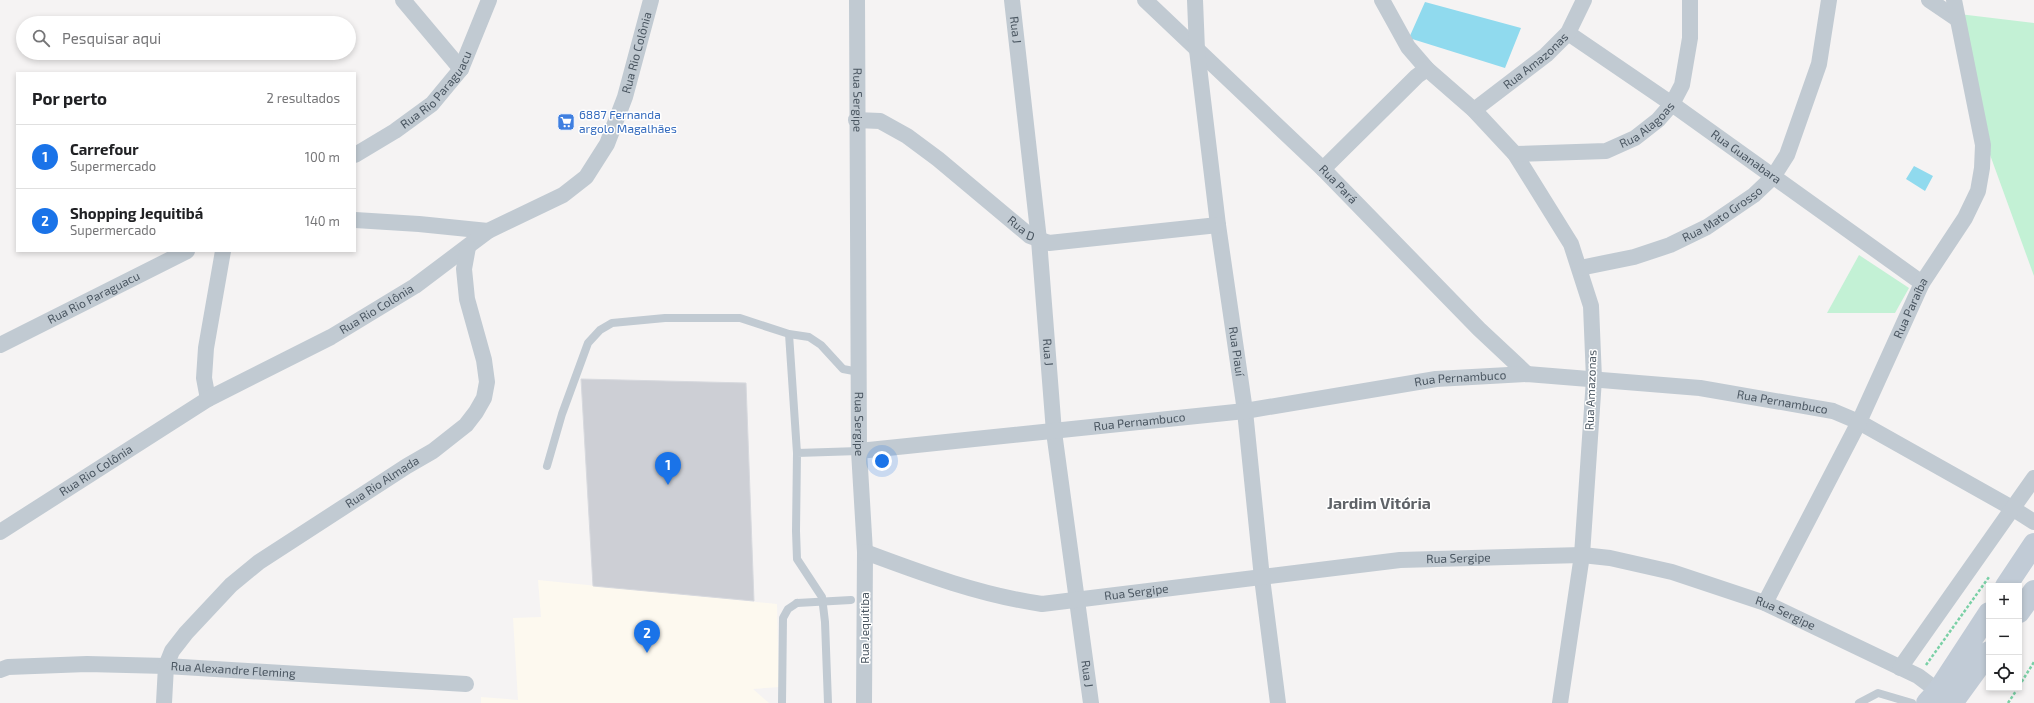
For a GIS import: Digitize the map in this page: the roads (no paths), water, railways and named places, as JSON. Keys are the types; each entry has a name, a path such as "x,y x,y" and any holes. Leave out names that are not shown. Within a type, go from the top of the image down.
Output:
{"main road":[{"path":"1998,581 2034,544"},
{"path":"2022,608 2034,591"},
{"path":"1939,699 1986,617"},
{"path":"1939,699 1986,655"}],"street":[{"path":"403,0 461,70"},
{"name":"Rua Rio Paraguacu","path":"356,154 395,131 432,104 461,70 489,0"},
{"name":"Rua Rio Colônia","path":"0,532 208,399 331,337 415,286 468,247 488,230 563,195 586,177 606,144 625,97 651,0"},
{"name":"Rua Sergipe","path":"857,0 856,120 859,451 865,552 950,583 1009,599 1042,604 1078,601 1400,560 1582,555 1610,558 1672,572 1764,603 1918,676 1939,699"},
{"name":"Rua J","path":"1012,0 1039,240 1054,432 1091,703"},
{"name":"Rua Pará","path":"1145,0 1323,169 1479,329 1527,374"},
{"name":"Rua Piauí","path":"1195,0 1197,50 1218,225 1245,411 1262,578 1278,703"},
{"name":"Rua Amazonas","path":"1382,0 1408,47 1427,69 1474,110 1515,154 1571,244 1591,306 1594,379 1582,555 1560,703"},
{"name":"Rua Amazonas","path":"1474,110 1546,55 1568,32 1584,0"},
{"name":"Rua Alagoas","path":"1515,154 1606,151 1636,138 1658,120 1672,104 1682,85 1690,38 1690,0"},
{"name":"Rua Mato Grosso","path":"1580,268 1634,257 1670,245 1707,227 1754,195 1773,177 1787,155 1819,64 1829,0"},
{"path":"1929,0 1957,19"},
{"name":"Rua Paraíba","path":"1764,603 1859,422 1922,283 1965,218 1978,191 1982,168 1983,144 1954,0"},
{"name":"Rua Guanabara","path":"1568,32 1672,104 1922,283"},
{"path":"1323,169 1417,76 1427,69"},
{"name":"Rua D","path":"856,120 880,121 907,136 938,159 1030,236 1039,240 1049,242 1218,225"},
{"path":"356,220 488,230"},
{"name":"Rua Rio Almada","path":"166,666 172,651 186,633 230,585 259,562 433,451 466,425 476,412 484,398 487,382 484,360 467,299 464,270 468,247"},
{"name":"Rua Rio Paraguacu","path":"0,345 185,252"},
{"path":"208,399 204,378 206,348 223,252"},
{"name":"Rua Pernambuco","path":"859,451 1054,432 1245,411 1436,379 1527,374 1700,388 1833,411 1859,422 2012,508 2034,522"},
{"path":"1900,668 2034,478"},
{"name":"Rua Jequitiba","path":"864,703 858,600 865,552"},
{"name":"Rua Alexandre Fleming","path":"0,670 8,667 87,664 166,666 466,684"},
{"path":"164,703 166,666"}],"lane":[{"path":"547,466 562,414 588,343 600,330 612,323 666,318 740,318 789,334 809,337 821,345 844,369 859,372"},
{"path":"789,334 797,453 797,559 822,597 825,622 828,703"},
{"path":"797,453 859,451"},
{"path":"782,703 783,618 788,609 797,603 858,600"},
{"path":"1859,703 1878,693 1912,703"}],"water":[{"path":"1425,2 1521,28 1505,68 1409,38"},
{"path":"1914,166 1933,176 1925,191 1906,179"}],"place":[{"name":"6887 Fernanda argolo Magalhães","path":"566,122"},
{"name":"Carrefour","path":"668,485"},
{"name":"Shopping Jequitibá","path":"647,653"}],"district":[{"name":"Jardim Vitória","path":"1379,503"}]}
